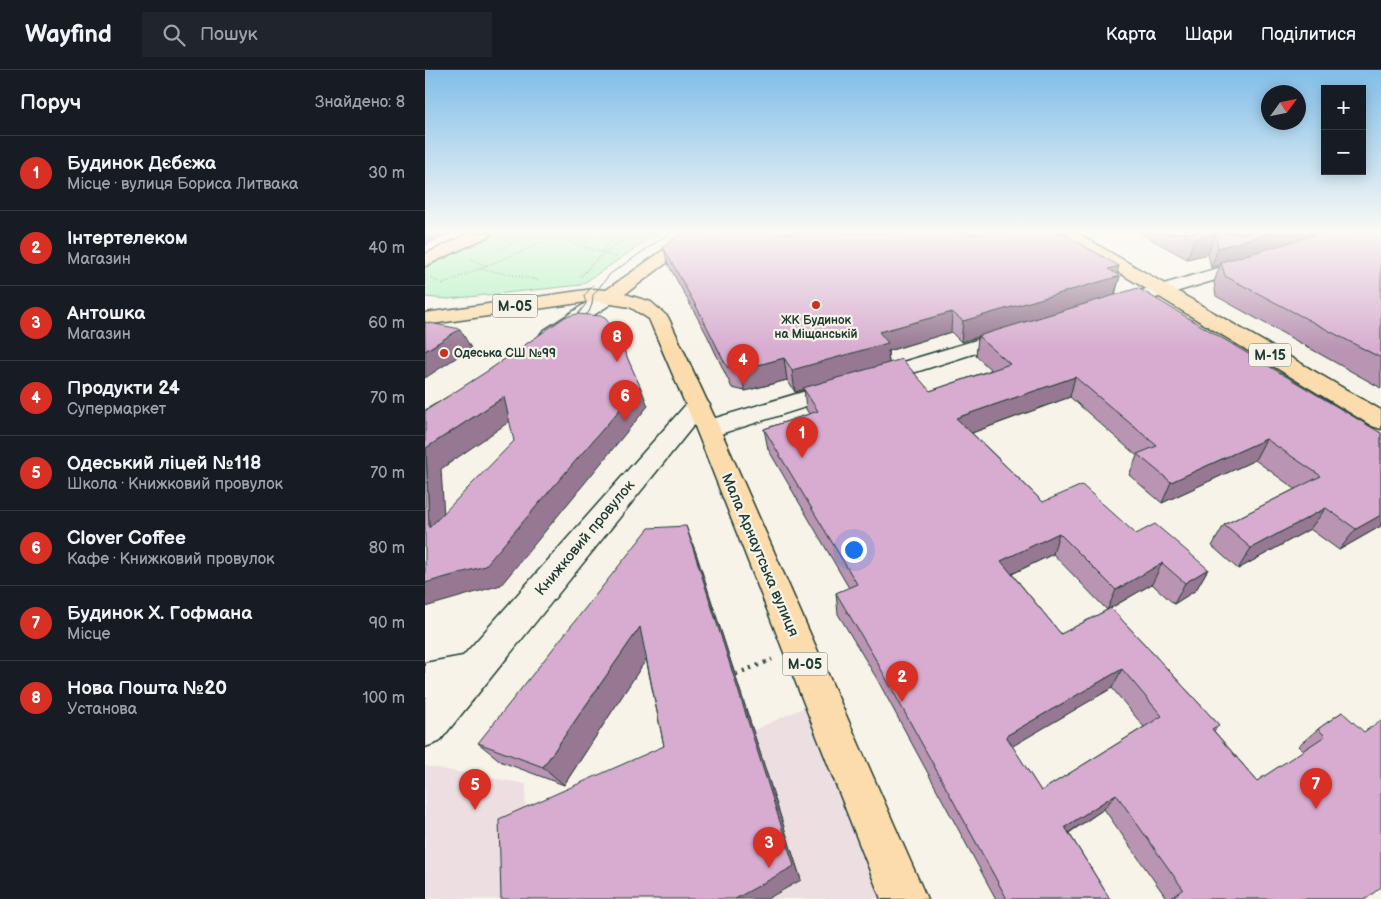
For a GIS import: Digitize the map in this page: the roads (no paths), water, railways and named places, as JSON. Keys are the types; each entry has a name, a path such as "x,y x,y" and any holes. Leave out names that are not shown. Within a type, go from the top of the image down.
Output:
{"main road":[{"path":"610,296 644,272"},
{"name":"М-15","path":"1129,272 1381,421"},
{"name":"М-05","path":"425,311 446,315 593,295 610,296"},
{"name":"Мала Арнаутська вулиця","path":"610,296 643,304 659,317 703,417 904,899"},
{"path":"425,319 446,315"}],"street":[{"path":"1098,309 1225,272"},
{"path":"533,346 610,296"},
{"path":"703,417 1027,331"},
{"name":"Книжковий провулок","path":"425,728 472,671 703,417"},
{"path":"425,680 472,671"}],"tram line":[{"path":"576,323 589,312 593,295 613,272"},
{"path":"578,314 586,304 584,296 593,285"},
{"path":"425,410 447,397"}],"place":[{"name":"ЖК Будинок на Міщанській","path":"816,305"},
{"name":"Одеська СШ №99","path":"444,353"},
{"name":"Нова Пошта №20","path":"617,362"},
{"name":"Продукти 24","path":"743,385"},
{"name":"Clover Coffee","path":"625,421"},
{"name":"Будинок Дєбєжа","path":"802,458"},
{"name":"Інтертелеком","path":"902,702"},
{"name":"Будинок Х. Гофмана","path":"1316,809"},
{"name":"Одеський ліцей №118","path":"475,810"},
{"name":"Антошка","path":"769,868"}]}
